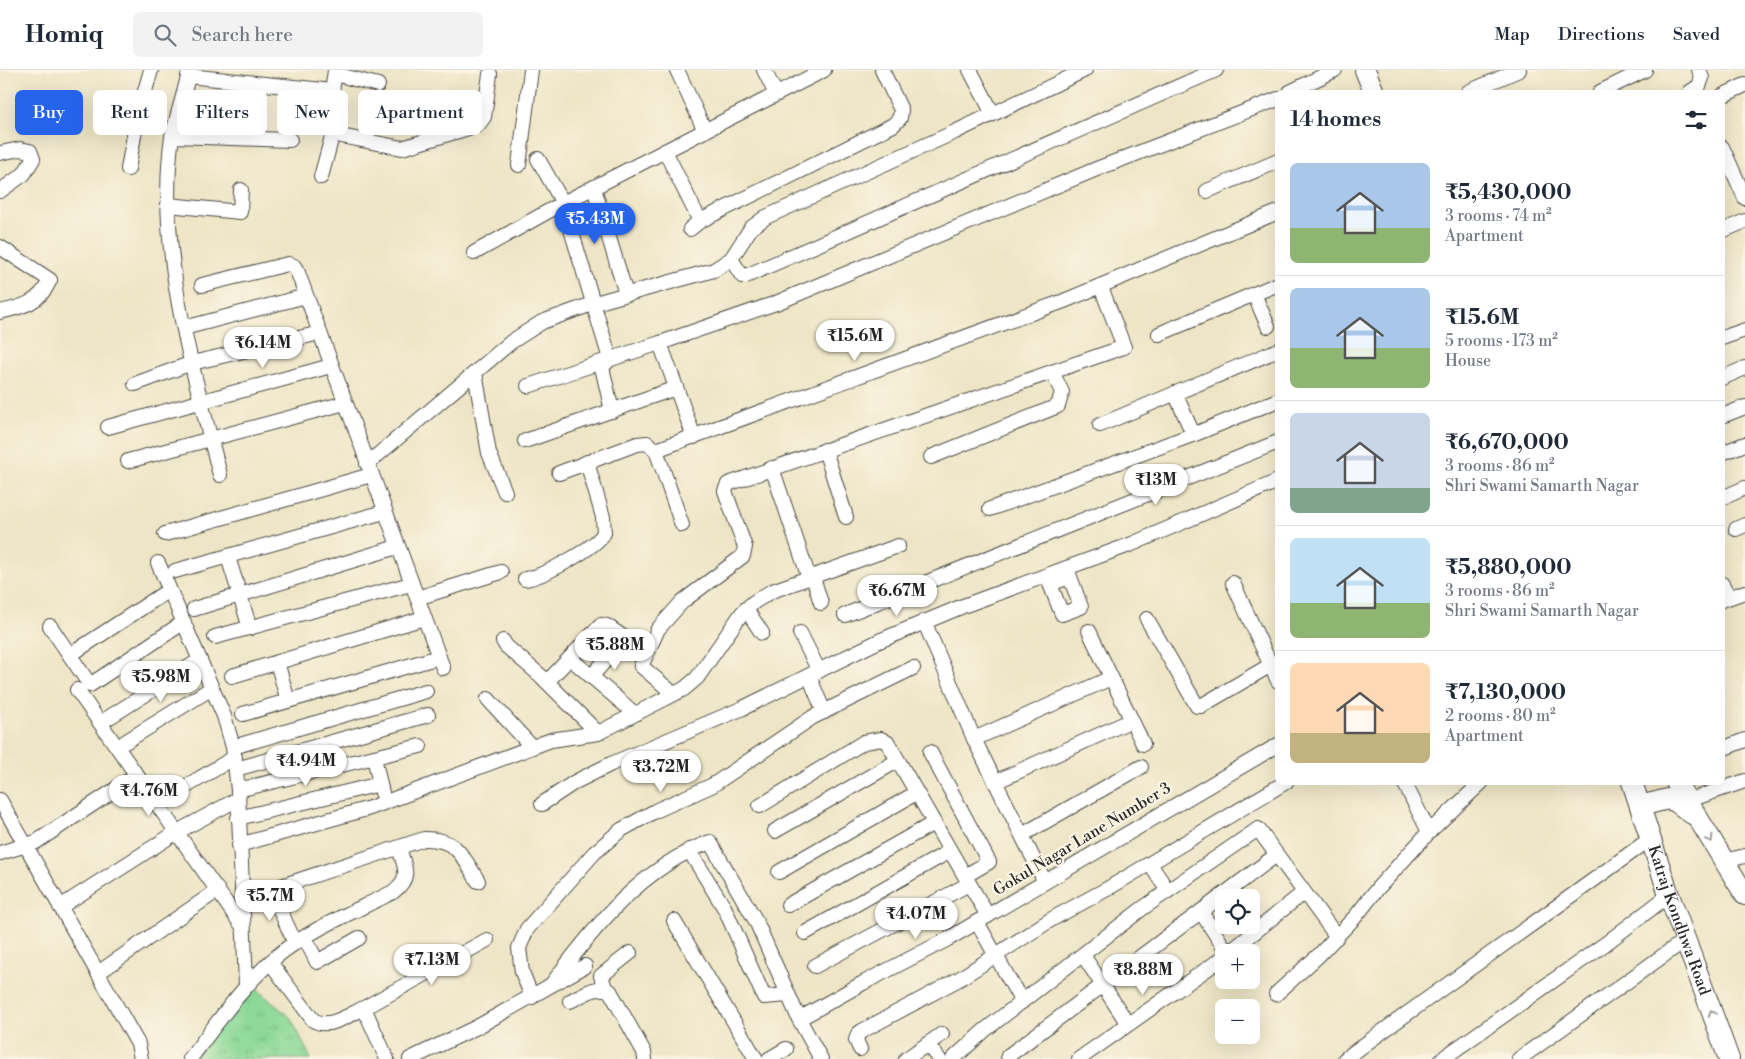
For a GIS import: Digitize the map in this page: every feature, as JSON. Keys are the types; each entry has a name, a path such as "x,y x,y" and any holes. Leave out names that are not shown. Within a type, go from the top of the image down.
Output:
{"highway":[{"path":"1355,70 1363,90"},
{"path":"1365,70 1373,90"},
{"name":"Katraj Kondhwa Road","path":"1633,785 1669,895 1729,1059"},
{"path":"1678,785 1745,895"},
{"path":"1640,806 1668,799 1691,808"}],"street":[{"path":"128,169 137,119 151,70"},
{"path":"519,165 532,70"},
{"path":"677,70 705,130"},
{"path":"764,70 776,94"},
{"path":"665,151 695,225 892,125 900,118 901,110 882,70"},
{"path":"970,70 993,114"},
{"path":"165,534 369,470 511,342 542,322 626,294 686,280 714,270 731,259 751,228 766,217 993,114 1060,75 1085,70"},
{"path":"731,259 742,276 746,276 1216,70"},
{"path":"1294,90 1335,70"},
{"path":"1473,90 1519,70"},
{"path":"1604,90 1646,70"},
{"path":"1693,90 1699,86 1702,78 1699,70"},
{"path":"474,253 563,203 821,71"},
{"path":"333,90 335,72 378,85"},
{"path":"220,475 184,328 170,243 168,166 172,136 189,73 325,90"},
{"path":"340,135 402,148 478,126 484,117 490,74"},
{"path":"1725,95 1745,86"},
{"path":"528,386 776,303 1098,168 1275,100"},
{"path":"321,178 332,135"},
{"path":"172,136 290,140"},
{"path":"0,153 20,149 30,151 32,159 24,174 0,192"},
{"path":"1725,152 1742,183 1745,198"},
{"path":"538,159 563,203 595,304 610,359"},
{"path":"1207,191 1275,162"},
{"path":"594,188 626,294"},
{"path":"168,205 240,212 241,190"},
{"path":"656,450 1101,287 1275,213"},
{"path":"1725,230 1745,220"},
{"path":"0,246 50,280 39,297 24,307 0,312"},
{"path":"202,285 288,264 294,266 441,662 243,714"},
{"path":"1159,334 1275,285"},
{"path":"674,694 641,666 658,630 683,601 746,552 725,487 733,482 772,468 1124,347 1101,287"},
{"path":"1254,294 1268,326"},
{"path":"184,328 306,296"},
{"path":"1725,337 1745,330"},
{"path":"135,384 192,363 320,333"},
{"path":"660,343 694,437"},
{"path":"1100,425 1275,351"},
{"path":"610,359 602,367 612,411"},
{"path":"108,428 331,366"},
{"path":"1725,377 1745,368"},
{"path":"932,457 1058,406 1062,392 1052,372"},
{"path":"475,373 489,453 505,492"},
{"path":"525,442 676,388"},
{"path":"1175,393 1193,434"},
{"path":"990,509 1193,434 1275,401"},
{"path":"128,461 344,403"},
{"path":"1725,415 1745,407"},
{"path":"559,473 642,442 651,445 656,450 682,525"},
{"path":"845,614 1275,443"},
{"path":"1725,452 1745,444"},
{"path":"825,450 846,517"},
{"path":"525,579 534,578 559,565 595,542 604,533 603,517 587,462"},
{"path":"772,468 821,604"},
{"path":"542,804 575,782 611,764 741,709 879,640 924,622 1068,572 1275,482"},
{"path":"1725,497 1745,488"},
{"path":"175,571 384,512"},
{"path":"239,845 385,803 531,746 551,740 598,733 684,689 697,678 718,645 746,609 754,602 772,591 898,546"},
{"path":"194,609 397,547"},
{"path":"228,557 250,628"},
{"path":"158,563 224,716 235,758 246,985"},
{"path":"417,598 501,572"},
{"path":"1233,583 1275,676"},
{"path":"215,637 411,584"},
{"path":"70,655 169,590"},
{"path":"1726,599 1745,592"},
{"path":"746,609 762,634"},
{"path":"232,676 424,618"},
{"path":"1147,620 1197,706 1201,706 1269,666"},
{"path":"50,626 90,685 184,622"},
{"path":"924,622 974,739 1045,882"},
{"path":"547,682 601,625 608,626 644,651 650,647"},
{"path":"1089,631 1143,744"},
{"path":"800,633 824,712"},
{"path":"503,641 506,646 547,682 598,733"},
{"path":"592,676 617,647"},
{"path":"570,658 634,713"},
{"path":"100,723 200,660"},
{"path":"277,662 288,701"},
{"path":"532,997 522,972 519,948 527,928 594,853 621,830 654,811 713,785 769,745 824,712 913,668"},
{"path":"974,739 1111,678"},
{"path":"125,742 212,688"},
{"path":"77,690 244,927"},
{"path":"157,804 235,758 426,691"},
{"path":"488,698 531,746"},
{"path":"235,758 428,715"},
{"path":"995,782 1132,720"},
{"path":"760,806 854,747 873,738 881,739 888,743 967,880 995,956 1022,1002"},
{"path":"1725,748 1745,740"},
{"path":"60,907 238,794 420,746"},
{"name":"Gokul Nagar Lane Number 3","path":"799,1019 982,919 1275,747"},
{"path":"815,966 967,880 989,862 930,752"},
{"path":"374,758 385,803"},
{"path":"775,831 897,761"},
{"path":"1022,835 1141,767"},
{"path":"0,853 36,842 137,775"},
{"path":"1691,808 1745,781"},
{"path":"238,818 380,784"},
{"path":"860,1049 856,1040 858,1034 862,1031 959,979 1052,919 1150,864 1281,785"},
{"path":"1405,785 1428,832"},
{"path":"1276,994 1337,936 1428,832 1479,785"},
{"path":"779,872 916,793"},
{"path":"2,809 25,844 138,1044 141,1059"},
{"path":"788,905 934,823"},
{"path":"953,1059 1022,1002 1168,890 1258,830 1275,856 1337,936"},
{"path":"1345,1059 1651,838"},
{"path":"242,899 424,839 442,840 457,849 478,882"},
{"path":"552,984 590,934 642,883 668,862 689,850 710,842 756,921 799,1019 821,1059"},
{"path":"190,1059 246,985 270,962 300,941 403,885 406,877 399,848"},
{"path":"689,850 726,909 764,997 788,995"},
{"path":"806,933 950,851"},
{"path":"1008,1056 1104,986 1275,856"},
{"path":"1724,861 1745,856"},
{"path":"1150,864 1168,890"},
{"path":"98,973 218,890"},
{"path":"271,890 300,941 317,962 358,938"},
{"path":"1239,944 1304,893"},
{"path":"1442,1059 1605,944 1669,895"},
{"path":"1200,912 1223,944"},
{"path":"674,921 756,1059"},
{"path":"270,962 313,1020 326,1024 364,1008 487,940"},
{"path":"1519,1059 1685,940"},
{"path":"605,988 601,976 630,953"},
{"path":"1084,955 1128,1024"},
{"path":"1085,1057 1128,1024 1215,963"},
{"path":"410,1059 532,997 585,966"},
{"path":"570,1001 597,988 605,988 610,991 644,1052 645,1059"},
{"path":"364,1008 387,1059"},
{"path":"906,1059 942,1034"},
{"path":"927,1044 939,1059"},
{"path":"769,1059 786,1049"}],"green space":[{"path":"254,987 291,1018 311,1059 194,1059 243,995 247,997"}]}
